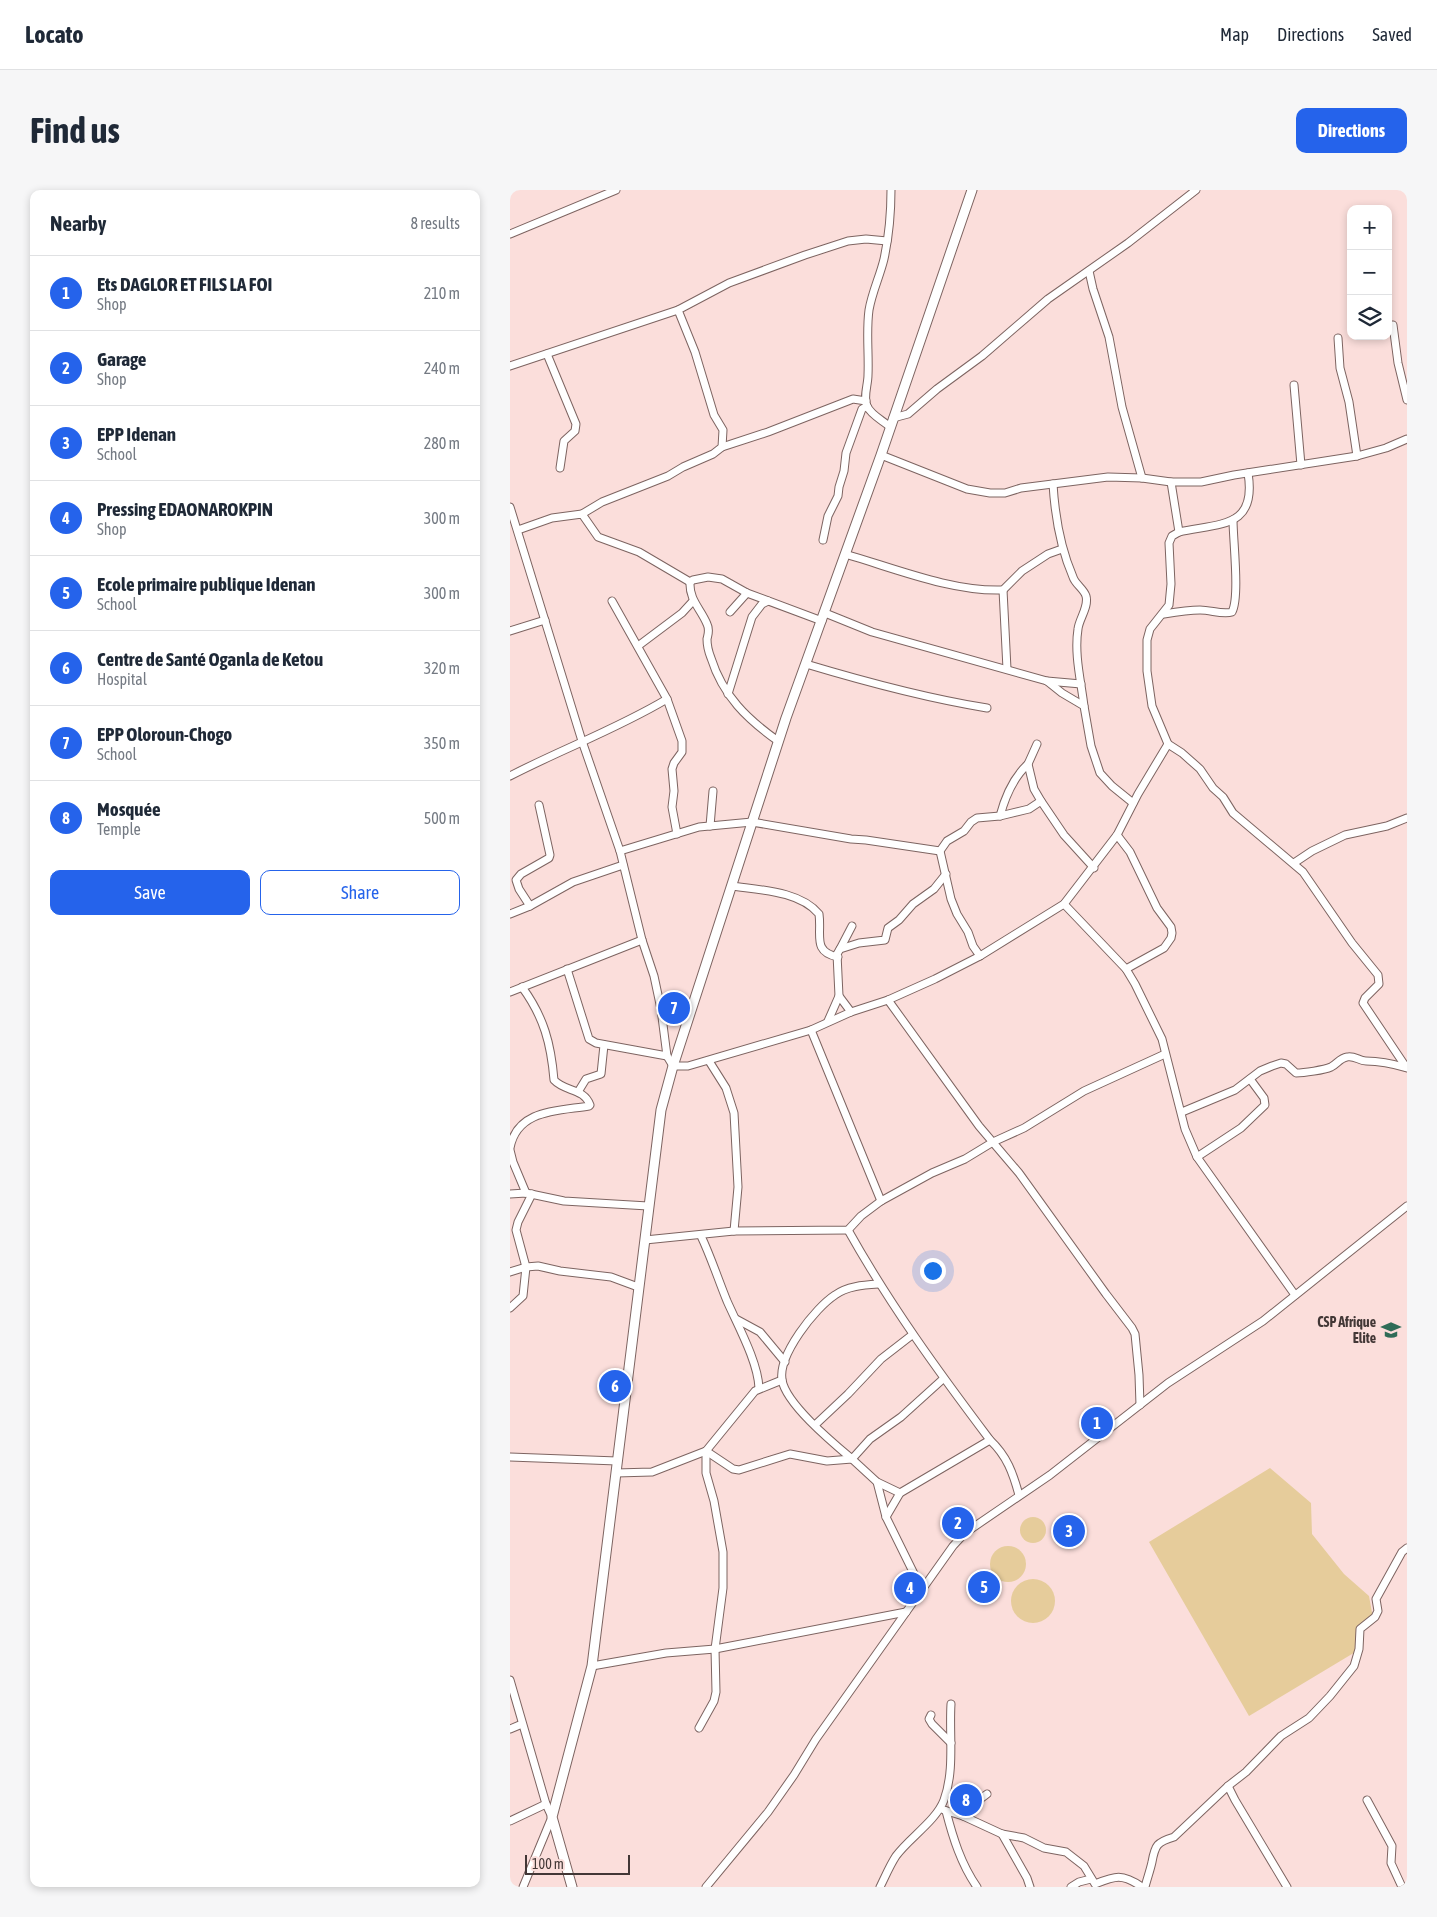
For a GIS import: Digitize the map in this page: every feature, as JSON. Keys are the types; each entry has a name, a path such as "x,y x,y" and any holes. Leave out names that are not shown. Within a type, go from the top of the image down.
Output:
{"street":[{"path":"510,234 616,190"},
{"path":"823,540 828,516 838,496 846,453 866,403 869,312 873,292 885,257 891,218 891,190"},
{"path":"523,1887 552,1816 592,1666 661,1110 673,1066 778,741 881,455 972,190"},
{"path":"891,422 908,414 982,356 1048,299 1128,243 1196,190"},
{"path":"510,366 678,310 729,283 805,255 848,241 866,239 886,241"},
{"path":"1089,271 1109,337 1122,407 1142,478"},
{"path":"678,310 695,352 714,415 723,430 722,447"},
{"path":"1393,325 1398,363 1407,400"},
{"path":"1338,338 1340,368 1349,402 1357,456"},
{"path":"548,354 576,424 575,431 564,441 560,468"},
{"path":"1294,384 1301,465"},
{"path":"518,530 552,518 582,514 602,502 668,476 684,466 713,454 722,447 768,432 852,399 866,403 872,413 891,422"},
{"path":"881,455 968,489 990,493 1108,477 1142,478 1171,482 1201,482 1357,456 1407,440"},
{"path":"1248,473 1251,490 1244,511 1233,520 1179,532 1172,536 1169,543 1171,584 1168,605 1164,614 1150,629 1146,640 1147,671 1152,706 1168,744 1182,753 1200,769 1212,788 1223,797 1233,813 1294,863 1310,880 1352,943 1378,975 1379,984 1365,998 1363,1003 1407,1068"},
{"path":"1171,482 1179,532"},
{"path":"1053,484 1055,517 1062,549 1073,580 1086,596 1086,603 1077,635 1081,684 1091,746 1100,774 1133,803"},
{"path":"510,506 582,741 620,851 642,940 654,976 661,1009 667,1056 673,1066"},
{"path":"582,514 598,536 639,552 690,582"},
{"path":"1164,614 1194,610 1213,610 1227,614 1232,612 1235,607 1236,585 1233,520"},
{"path":"845,554 957,585 1003,590 1022,571 1048,554 1062,549"},
{"path":"690,582 708,577 722,579 747,593 768,601 872,632 1047,681 1081,684"},
{"path":"690,582 693,601 708,626 707,641 710,658 718,677 728,694 753,723 778,741"},
{"path":"1003,590 1007,669"},
{"path":"730,612 747,593"},
{"path":"612,601 667,699 682,741 682,752 672,769 674,791 672,807 677,834"},
{"path":"638,646 682,614 693,601"},
{"path":"728,694 752,616 762,604 768,601"},
{"path":"510,631 546,620"},
{"path":"806,664 894,690 987,708"},
{"path":"1047,681 1062,693 1084,706"},
{"path":"510,776 645,713 667,699"},
{"path":"1000,816 1013,783 1028,764 1037,744"},
{"path":"673,1066 688,1066 708,1061 812,1030 852,1012 888,1000 980,956 1064,904 1094,868 1117,835 1133,803 1168,744"},
{"path":"1028,764 1034,789 1040,801 1064,835 1094,868"},
{"path":"710,826 713,791"},
{"path":"980,956 951,899 940,851 947,841 964,831 977,818 1000,816 1029,808 1040,801"},
{"path":"530,906 516,880 521,874 549,858 550,855 539,805"},
{"path":"1294,863 1312,851 1345,835 1387,826 1406,819"},
{"path":"620,851 699,827 752,822 851,839 940,851"},
{"path":"1117,835 1130,852 1157,908 1172,932 1169,943 1164,948 1126,969"},
{"path":"510,914 530,906 573,882 623,865"},
{"path":"840,948 885,940 888,928 899,920 913,904 934,889 946,874"},
{"path":"732,886 779,892 810,905 819,914 821,949 827,955 838,957"},
{"path":"1064,904 1126,969 1135,984 1162,1039 1185,1129 1196,1158 1295,1295"},
{"path":"828,1022 839,996 838,957 840,948 852,926"},
{"path":"510,992 642,940"},
{"path":"567,969 589,1039 604,1044 667,1056"},
{"path":"510,1308 523,1296 526,1267 516,1230 529,1194 513,1162 510,1149 518,1130 533,1116 590,1106 587,1098 578,1092 560,1085 554,1080 553,1061 548,1035 536,1005 522,987"},
{"path":"839,996 852,1012"},
{"path":"888,1000 979,1126 1019,1173 1132,1328 1135,1334 1140,1405"},
{"path":"812,1030 881,1201"},
{"path":"578,1092 586,1079 600,1074 604,1044"},
{"path":"645,1240 701,1236 734,1231 848,1230 861,1216 881,1201 932,1173 965,1159 992,1142 1024,1128 1084,1091 1165,1054"},
{"path":"1182,1112 1235,1090 1260,1071 1281,1063 1286,1064 1296,1073 1301,1073 1324,1070 1348,1056 1365,1061 1372,1060 1381,1063 1391,1063 1407,1068"},
{"path":"708,1061 726,1088 734,1113 738,1186 734,1231"},
{"path":"1196,1158 1241,1128 1266,1104 1264,1098 1250,1079"},
{"path":"510,1194 529,1194 564,1202 648,1206"},
{"path":"706,1887 768,1812 794,1776 816,1739 906,1612 965,1533 1050,1475 1199,1361 1234,1341 1263,1321 1407,1206"},
{"path":"848,1230 878,1284 898,1310 912,1335 990,1440 1001,1450 1009,1463 1019,1495"},
{"path":"701,1236 759,1376 760,1388"},
{"path":"510,1272 526,1267 538,1266 560,1272 611,1277 638,1287"},
{"path":"878,1284 846,1289 825,1302 798,1334 785,1362 782,1380 802,1414 877,1482 900,1493"},
{"path":"736,1319 760,1332 785,1362"},
{"path":"815,1425 881,1359 912,1335"},
{"path":"706,1452 733,1469 739,1470 790,1454 827,1461 852,1459 870,1439 901,1417 943,1378"},
{"path":"616,1473 652,1472 706,1452 760,1388 782,1380"},
{"path":"886,1517 900,1493 990,1440"},
{"path":"699,1728 714,1701 716,1692 715,1649 723,1588 723,1552 714,1501 706,1473 706,1452"},
{"path":"510,1457 617,1461"},
{"path":"877,1482 886,1517 922,1590"},
{"path":"1146,1887 1152,1855 1156,1846 1174,1836 1246,1772 1281,1736 1309,1718 1354,1666 1359,1649 1360,1629 1375,1617 1378,1611 1376,1598 1380,1589 1402,1552 1407,1548"},
{"path":"592,1666 666,1653 715,1649 906,1612"},
{"path":"510,1680 572,1887"},
{"path":"951,1704 952,1744 943,1809 956,1848 977,1887"},
{"path":"931,1715 929,1719 932,1724 952,1744"},
{"path":"510,1729 522,1724"},
{"path":"1228,1786 1234,1800 1287,1887"},
{"path":"963,1816 975,1802 987,1794"},
{"path":"1367,1800 1392,1846 1391,1862 1402,1887"},
{"path":"510,1821 546,1804"},
{"path":"943,1809 1002,1834 1024,1838 1044,1848 1066,1852 1084,1866 1095,1884 1112,1876 1121,1877 1142,1887"},
{"path":"880,1887 896,1856 943,1809"},
{"path":"1002,1834 1027,1878 1030,1887"},
{"path":"1071,1887 1079,1882 1091,1879"}],"shaded area":[{"path":"1270,1468 1311,1503 1312,1534 1344,1574 1369,1596 1373,1618 1358,1627 1357,1651 1249,1716 1149,1542"},
{"path":"1033,1517 1042,1521 1046,1530 1042,1539 1033,1543 1024,1539 1020,1530 1024,1521"},
{"path":"1008,1546 1015,1547 1021,1551 1025,1557 1025,1571 1021,1577 1015,1581 1008,1582 1001,1581 995,1577 991,1571 990,1564 991,1557 995,1551 1001,1547"},
{"path":"1033,1579 1045,1583 1051,1589 1055,1601 1051,1613 1045,1619 1033,1623 1021,1619 1015,1613 1011,1601 1015,1589 1021,1583"}],"place":[{"name":"EPP Oloroun-Chogo","path":"674,1008"},
{"name":"CSP Afrique Elite","path":"1391,1330"},
{"name":"Centre de Santé Oganla de Ketou","path":"615,1386"},
{"name":"Ets DAGLOR ET FILS LA FOI","path":"1097,1423"},
{"name":"Garage","path":"958,1523"},
{"name":"EPP Idenan","path":"1069,1531"},
{"name":"Ecole primaire publique Idenan","path":"984,1587"},
{"name":"Pressing EDAONAROKPIN","path":"910,1588"},
{"name":"Mosquée","path":"966,1800"}]}
